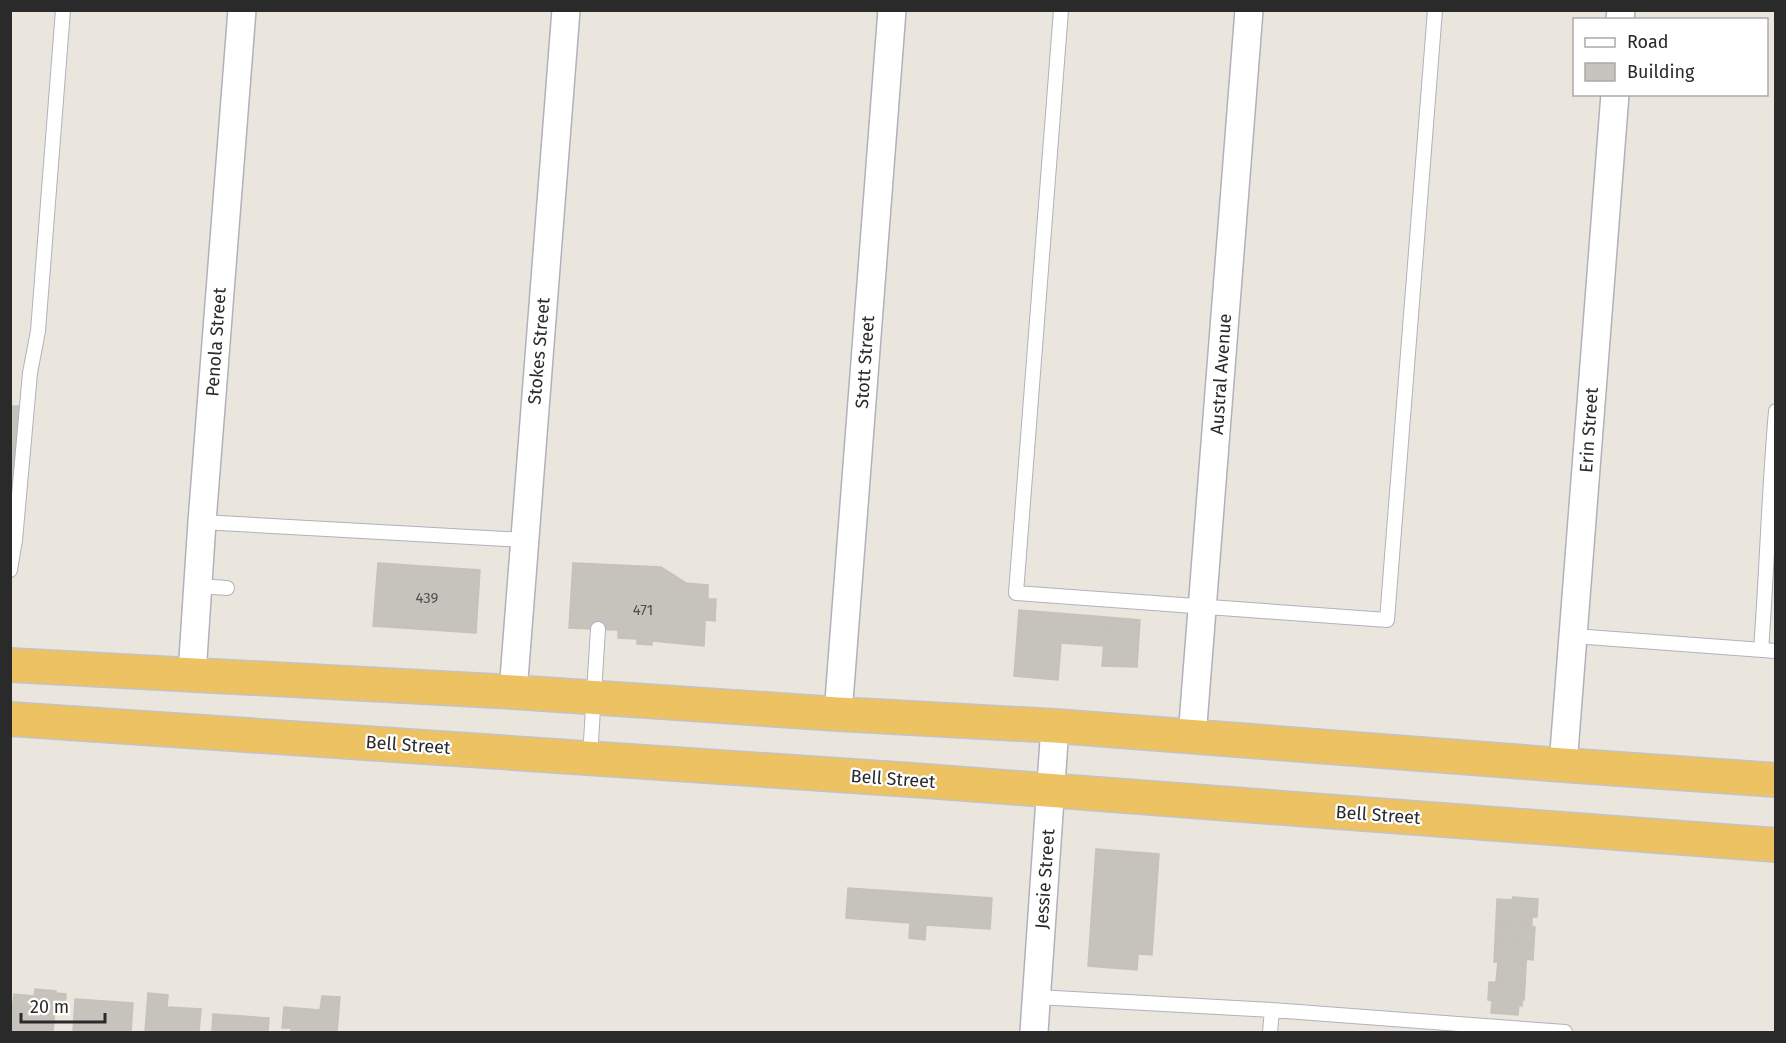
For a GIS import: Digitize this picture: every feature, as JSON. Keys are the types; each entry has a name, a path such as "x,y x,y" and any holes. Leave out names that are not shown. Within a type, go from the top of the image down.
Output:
{"highway":[{"path":"10,665 513,692 1055,726 1776,780"},
{"name":"Bell Street","path":"10,719 590,757 1776,844"}],"street":[{"name":"Penola Street","path":"192,674 242,10"},
{"name":"Stokes Street","path":"513,692 566,10"},
{"name":"Stott Street","path":"838,714 892,10"},
{"name":"Austral Avenue","path":"1192,737 1249,10"},
{"name":"Erin Street","path":"1563,765 1615,96"},
{"name":"Jessie Street","path":"1034,1032 1055,726"}],"lane":[{"path":"10,570 15,540 30,373 38,331 63,10"},
{"path":"1061,10 1016,593 1387,620 1435,10"},
{"path":"1761,650 1776,411"},
{"path":"202,522 524,540"},
{"path":"199,586 227,588"},
{"path":"590,757 598,629"},
{"path":"1574,636 1776,651"},
{"path":"1036,997 1272,1010 1566,1032"},
{"path":"1270,1032 1272,1010"}],"building":[{"path":"10,406 19,406 14,486 10,485"},
{"path":"378,563 480,570 476,633 373,626"},
{"path":"573,563 661,567 686,583 708,585 708,599 716,599 715,621 705,620 704,646 652,641 652,645 637,644 637,639 618,638 618,630 569,628"},
{"path":"1019,610 1106,617 1104,646 1061,643 1058,680 1014,676"},
{"path":"1106,617 1140,620 1137,667 1102,666"},
{"path":"1096,849 1159,854 1152,955 1138,954 1137,970 1088,966"},
{"path":"848,888 992,898 990,929 926,925 925,940 909,938 910,923 846,918"},
{"path":"1513,897 1538,899 1537,917 1532,917 1532,923 1496,921 1497,899 1512,900"},
{"path":"1496,921 1532,923 1532,927 1535,927 1534,943 1495,941"},
{"path":"1495,941 1534,943 1533,960 1527,959 1526,963 1494,962"},
{"path":"1498,962 1526,963 1525,984 1496,982"},
{"path":"1489,982 1525,984 1524,1000 1522,999 1522,1006 1519,1005 1518,1015 1491,1013 1492,1001 1488,1000"},
{"path":"35,989 66,994 65,1009 55,1008 53,1032 10,1032 14,994 34,996"},
{"path":"148,993 168,995 167,1007 201,1009 199,1032 145,1032"},
{"path":"322,996 340,997 337,1032 291,1032 291,1028 282,1028 284,1007 320,1010"},
{"path":"75,999 133,1003 131,1032 73,1032"},
{"path":"213,1014 269,1018 268,1032 212,1032"}]}
